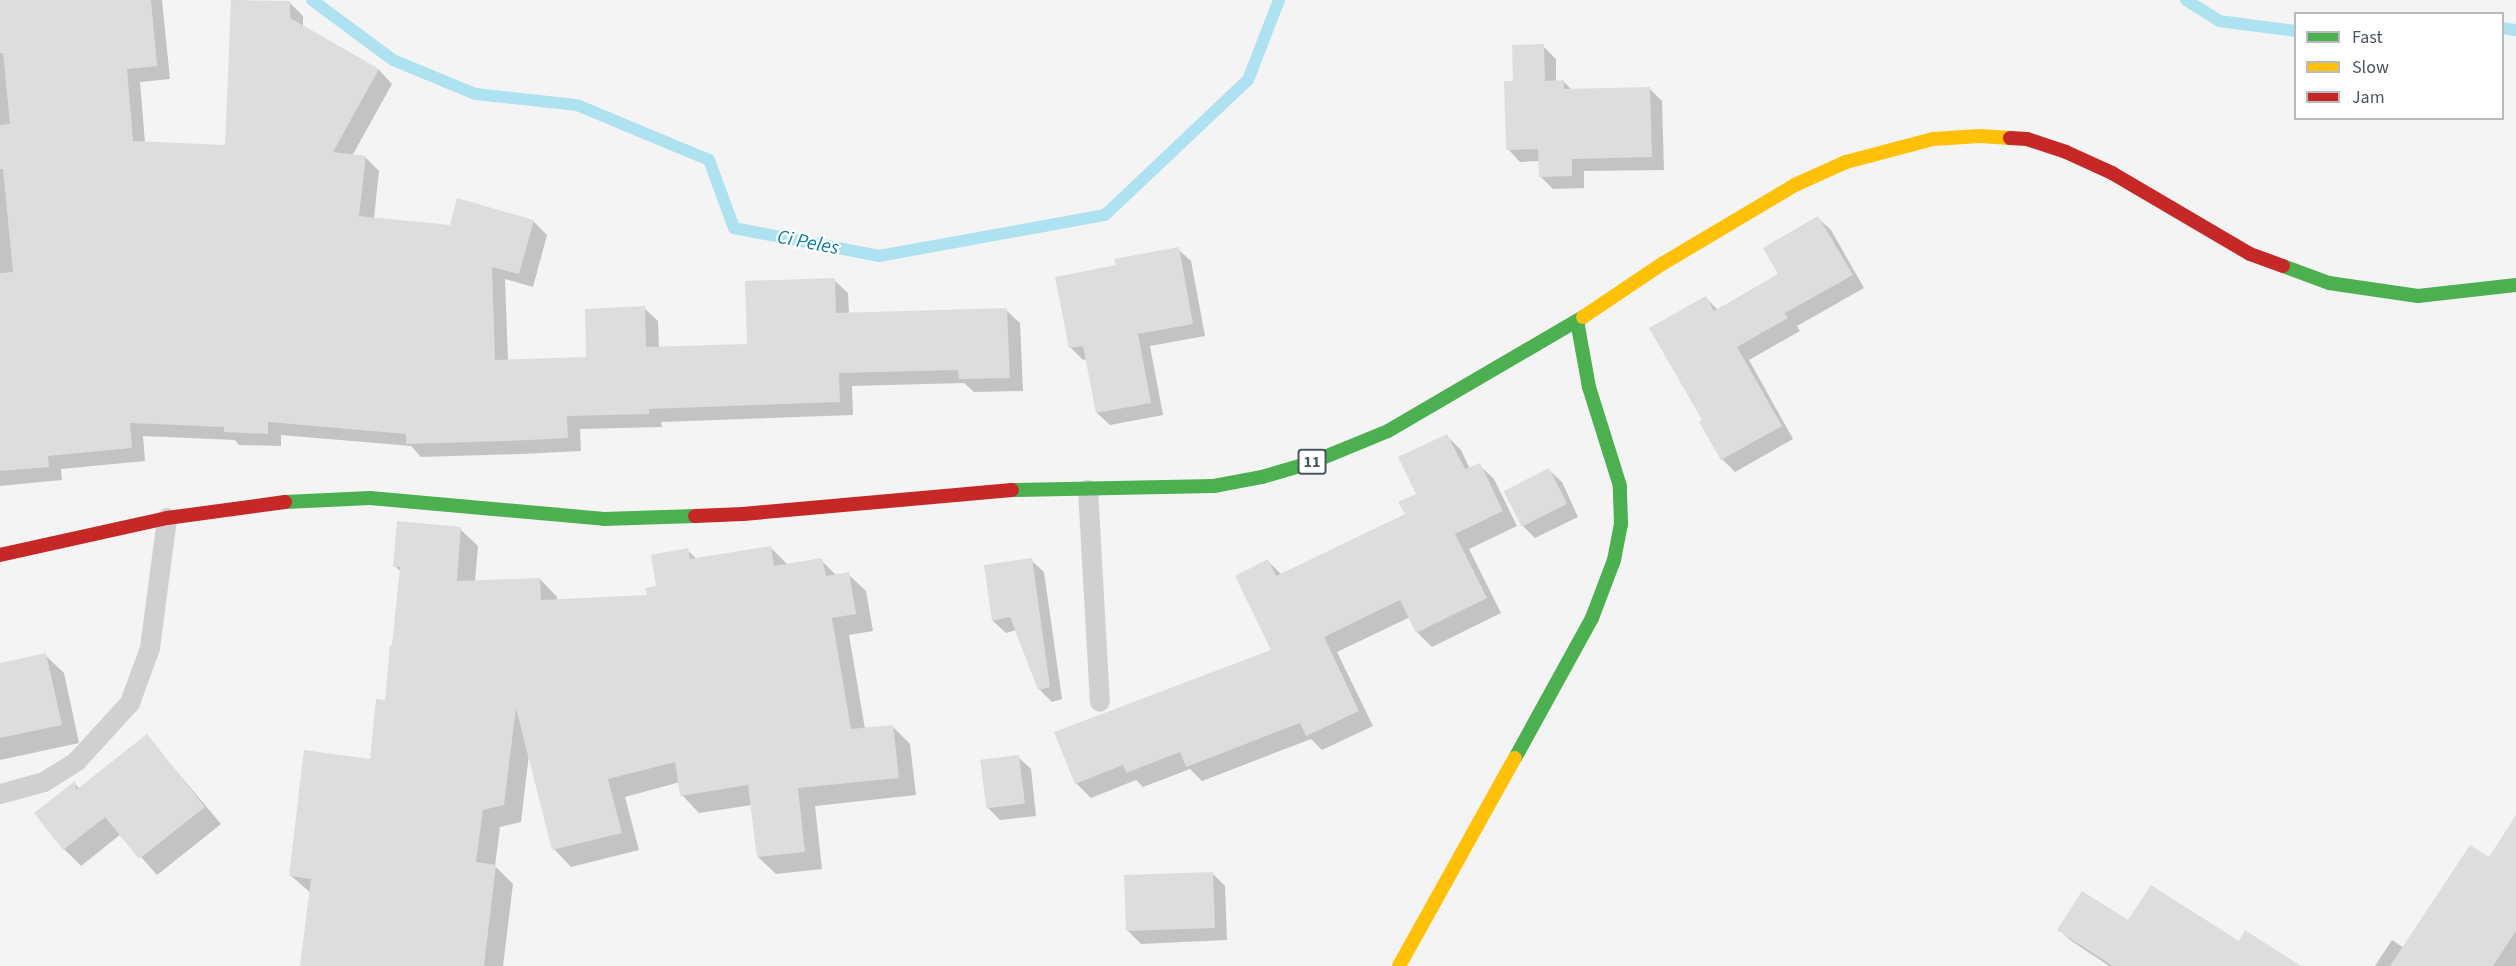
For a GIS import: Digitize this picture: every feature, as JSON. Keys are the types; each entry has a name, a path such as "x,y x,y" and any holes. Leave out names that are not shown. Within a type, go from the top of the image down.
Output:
{"main road":[{"name":"11","path":"0,555 167,518 229,508 314,500 370,498 604,519 743,514 1019,489 1088,490 1214,486 1262,477 1310,463 1388,431 1577,321 1662,264 1797,184 1846,162 1891,148 1933,139 1980,136 2027,140 2067,152 2112,173 2250,254 2329,283 2418,296 2516,285"},
{"path":"1399,966 1592,618 1614,560 1621,523 1620,486 1589,387 1577,321"}],"lane":[{"path":"1088,490 1100,702"},
{"path":"0,794 44,782 76,762 130,703 150,648 167,518"}],"building":[{"path":"0,0 151,0 157,66 127,69 133,141 225,145 231,0 290,1 290,18 379,69 333,152 366,156 359,216 450,225 457,198 534,220 519,274 492,267 495,360 586,357 585,309 645,306 646,347 747,344 745,281 835,278 836,313 1007,308 1010,378 959,379 958,370 839,373 840,402 649,409 649,414 567,416 568,438 406,444 406,434 268,422 268,434 224,432 224,427 130,423 132,448 48,456 49,467 0,471 0,273 13,272 3,169 0,169 0,125 10,124 3,53 0,53"},
{"path":"1544,44 1545,81 1564,80 1564,89 1650,87 1652,157 1572,159 1572,176 1539,177 1538,149 1506,150 1504,81 1513,81 1512,45"},
{"path":"1818,216 1853,275 1785,313 1788,318 1737,347 1782,426 1721,460 1699,422 1702,420 1649,328 1706,296 1714,311 1778,274 1763,248"},
{"path":"1179,247 1193,324 1138,334 1151,403 1096,413 1083,346 1069,348 1055,277 1116,265 1114,259"},
{"path":"1447,434 1465,469 1480,463 1503,511 1455,534 1487,598 1416,633 1400,600 1324,637 1359,711 1306,736 1300,723 1186,767 1180,752 1126,773 1123,765 1075,784 1054,732 1271,650 1235,576 1268,559 1276,576 1405,514 1398,502 1416,494 1398,457"},
{"path":"1549,468 1567,504 1522,527 1504,491"},
{"path":"397,521 461,527 457,581 540,578 541,600 647,595 645,588 656,586 651,555 688,548 690,559 771,546 774,566 822,558 826,576 849,572 856,614 832,618 851,729 893,725 899,778 798,788 805,852 757,857 748,785 680,796 675,762 608,779 622,833 552,850 516,708 504,805 483,810 476,862 496,865 484,966 300,966 311,879 289,876 304,750 370,759 376,699 385,700 390,645 392,645 400,567 393,567"},
{"path":"1032,558 1050,687 1038,690 1010,617 992,621 984,565"},
{"path":"46,653 62,725 0,738 0,663"},
{"path":"147,734 205,807 139,859 105,817 63,850 34,813 75,781 76,790"},
{"path":"1019,755 1025,804 986,808 980,760"},
{"path":"2516,815 2516,931 2493,966 2390,966 2470,845 2489,857"},
{"path":"1213,872 1215,928 1126,931 1124,875"},
{"path":"2151,885 2239,941 2245,930 2301,966 2113,966 2057,930 2082,891 2128,920"}],"waterway":[{"name":"Ci Peles","path":"312,0 393,60 475,94 577,105 709,160 734,228 879,256 1105,215 1248,80 1279,0"},
{"name":"Ci Peles","path":"2186,0 2219,21 2294,31"},
{"name":"Ci Peles","path":"2504,28 2516,30"}],"traffic: fast":[{"path":"2283,266 2329,283 2418,296 2516,285"},
{"path":"1012,490 1214,486 1262,477 1310,463 1388,431 1583,317"},
{"path":"1515,758 1592,618 1614,560 1621,523 1620,486 1589,387 1577,321"},
{"path":"285,502 370,498 604,519 695,516"}],"traffic: slow":[{"path":"1583,317 1662,264 1797,184 1846,162 1933,139 1980,136 2010,138"},
{"path":"1399,966 1515,758"}],"traffic: jam":[{"path":"2010,138 2027,139 2066,152 2112,173 2250,254 2283,266"},
{"path":"695,516 743,514 1012,490"},
{"path":"0,555 167,518 285,502"}]}
